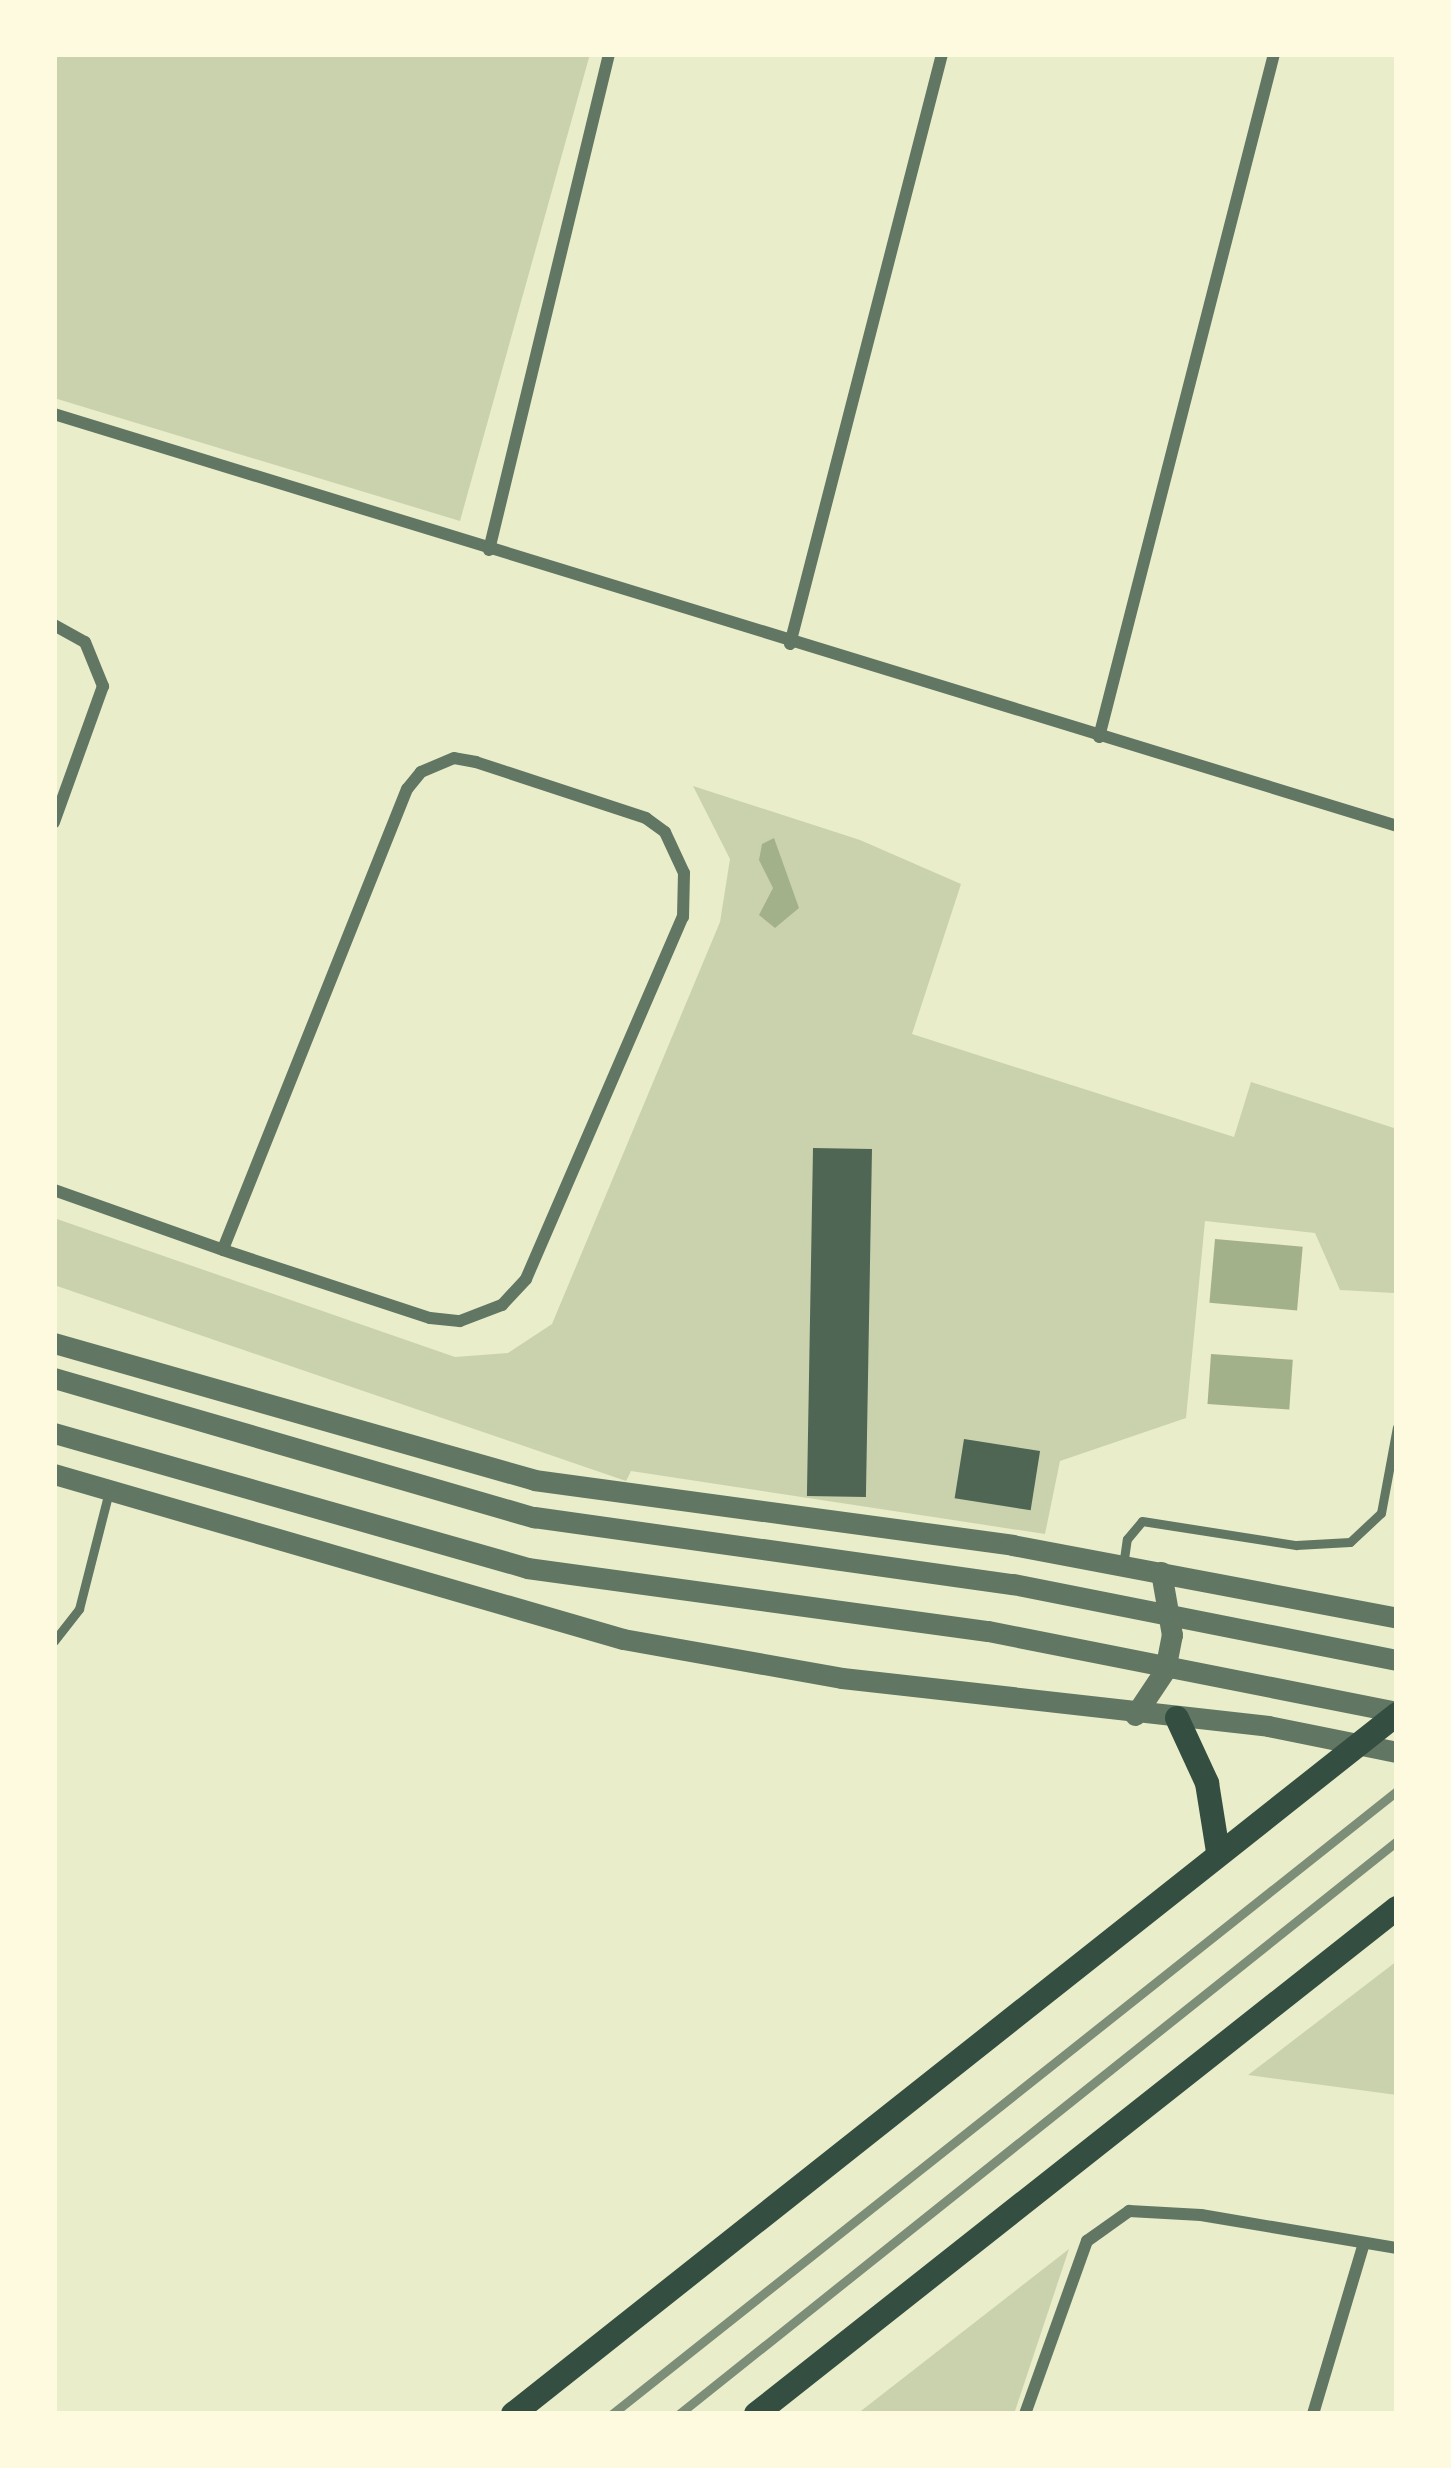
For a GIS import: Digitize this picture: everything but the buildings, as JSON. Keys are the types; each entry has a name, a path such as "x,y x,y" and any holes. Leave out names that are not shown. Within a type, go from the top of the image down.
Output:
{"main road":[{"path":"513,2414 1397,1713"},
{"path":"1177,1718 1208,1783 1218,1852"},
{"path":"756,2414 1397,1908"}],"street":[{"path":"489,550 609,54"},
{"path":"790,644 942,54"},
{"path":"1099,737 1274,54"},
{"path":"54,414 790,644 1397,826"},
{"path":"54,625 85,642 103,686 54,822"},
{"path":"54,1190 224,1250 430,1318 460,1321 502,1305 526,1280 674,938 684,873 679,852 646,818 476,762 436,762 407,789 224,1250"},
{"path":"54,1343 534,1480 1123,1566 1397,1618"},
{"path":"54,1378 534,1516 1013,1583 1397,1660"},
{"path":"54,1432 527,1568 988,1631 1397,1713"},
{"path":"54,1474 623,1639 842,1678 1177,1718 1397,1752"},
{"path":"1135,1715 1165,1670 1172,1635 1162,1573"},
{"path":"1025,2414 1087,2241 1129,2212 1156,2210 1397,2248"},
{"path":"1313,2414 1364,2243"}],"lane":[{"path":"1123,1566 1127,1538 1142,1521 1296,1545 1350,1542 1381,1513 1397,1427"},
{"path":"54,1641 80,1609 109,1491"}],"shaded area":[{"path":"54,54 590,54 460,521 54,398"},
{"path":"693,786 860,840 961,884 912,1034 1234,1137 1251,1082 1397,1129 1394,1293 1340,1290 1315,1233 1205,1221 1186,1418 1060,1461 1045,1534 631,1471 626,1481 54,1285 54,1218 455,1357 508,1353 552,1324 720,922 730,859"},
{"path":"774,838 799,908 775,928 759,915 773,888 759,860 762,844"},
{"path":"1215,1239 1303,1247 1297,1310 1209,1303"},
{"path":"1211,1354 1293,1360 1289,1410 1208,1404"},
{"path":"1397,1961 1397,2095 1248,2075"},
{"path":"1069,2249 1014,2414 857,2414"}],"railway":[{"path":"612,2414 1397,1791"},
{"path":"679,2414 1397,1841"}]}
